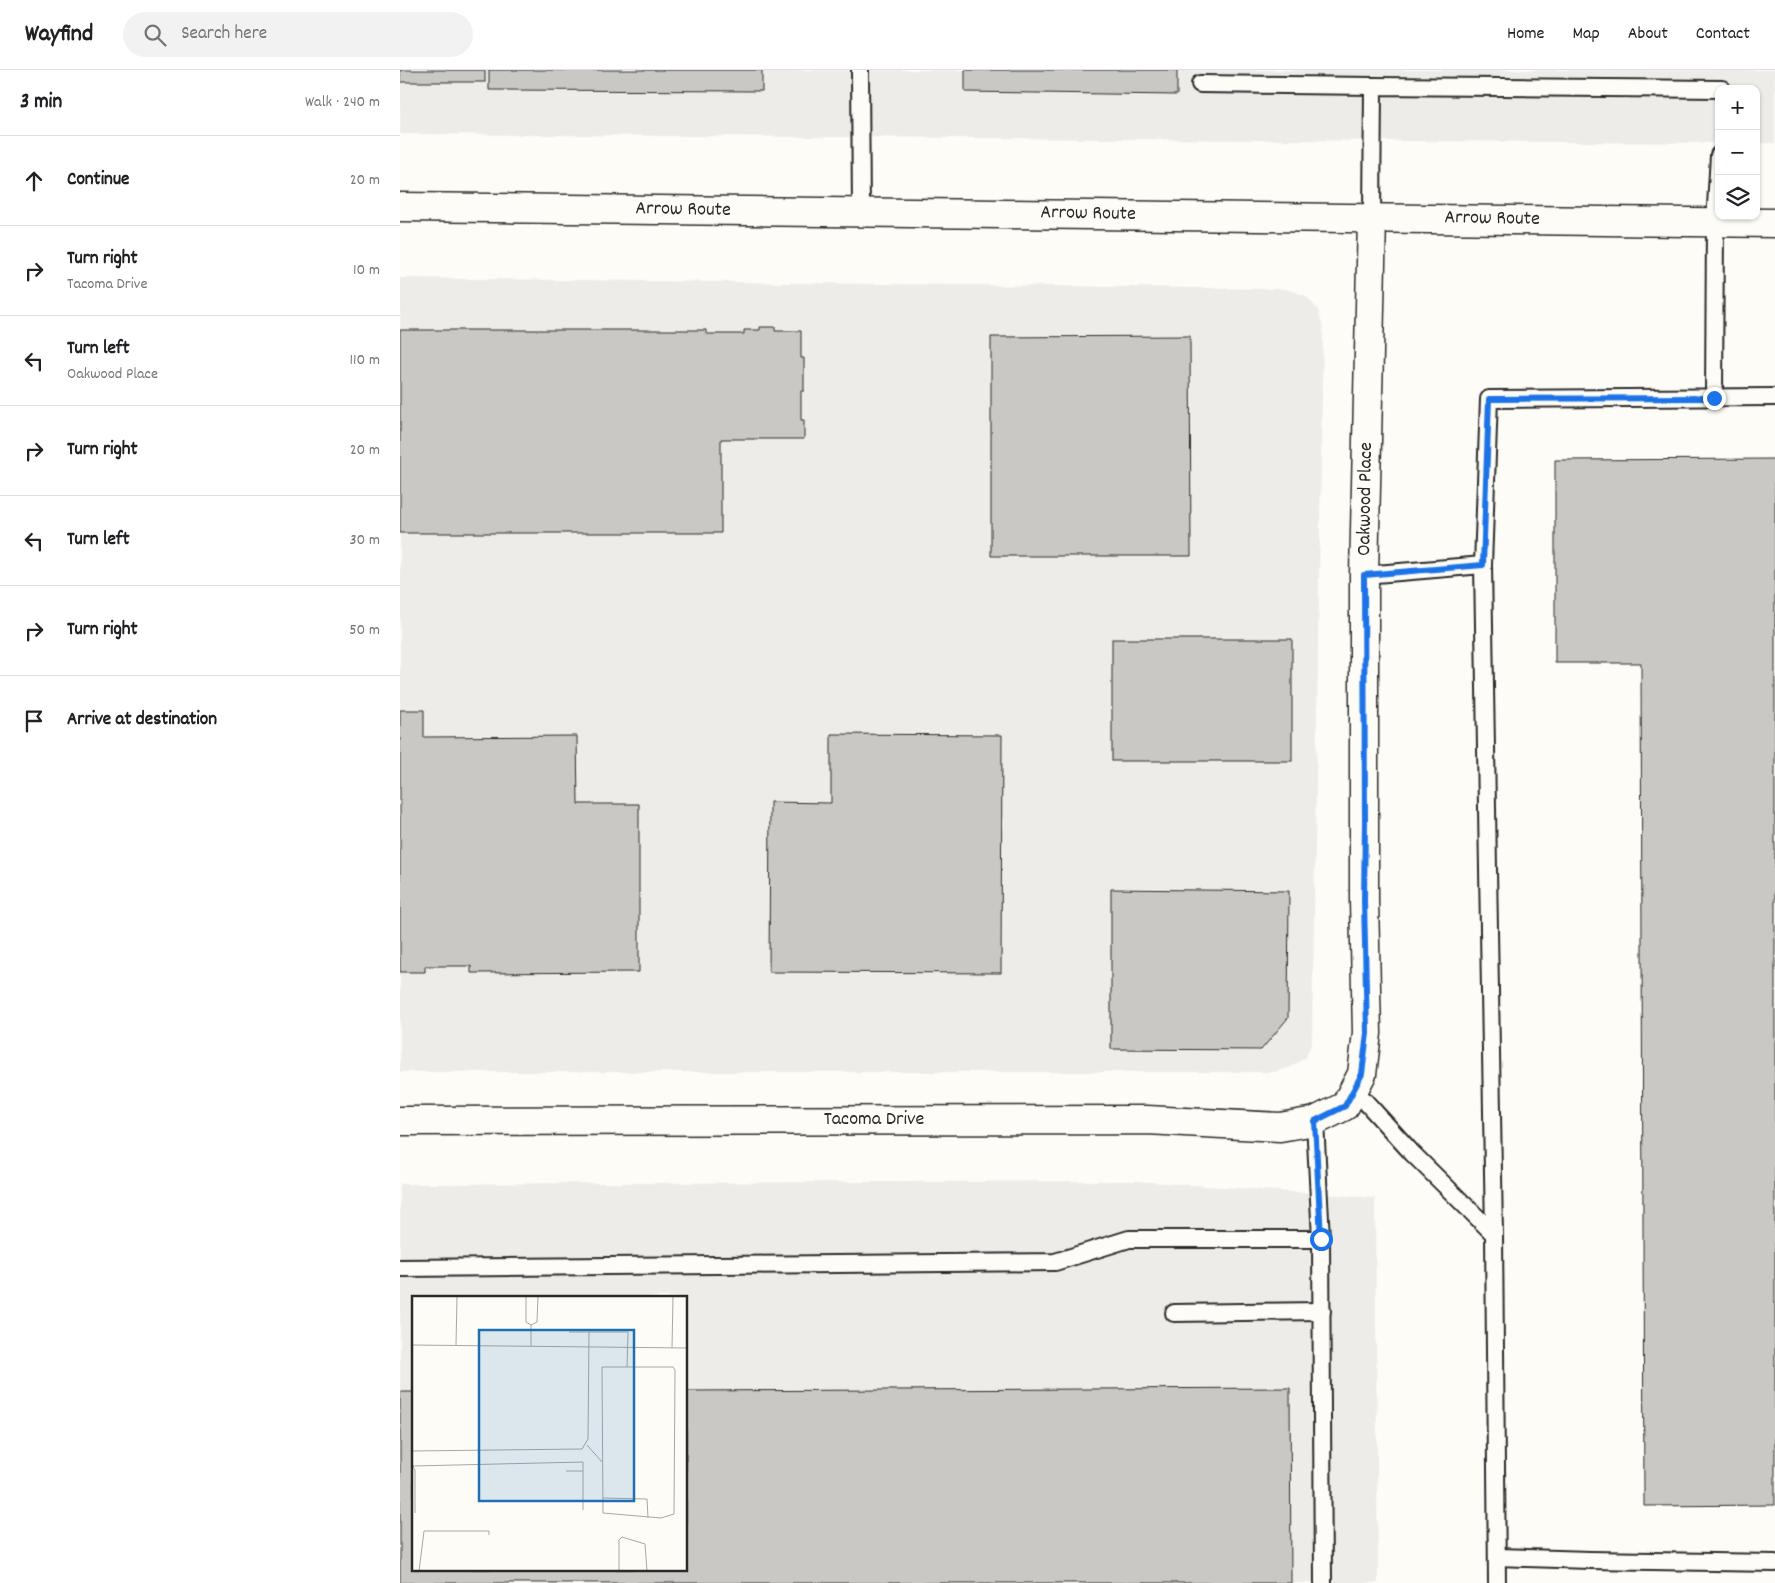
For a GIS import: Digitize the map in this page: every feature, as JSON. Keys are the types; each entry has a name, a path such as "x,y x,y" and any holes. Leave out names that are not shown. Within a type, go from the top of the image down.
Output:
{"street":[{"name":"Arrow Route","path":"400,207 1775,223"},
{"name":"Oakwood Place","path":"1349,1098 1362,1074 1367,1033 1364,900 1364,575 1372,218"},
{"name":"Tacoma Drive","path":"400,1122 1147,1120 1280,1127 1315,1121 1349,1098"}],"lane":[{"path":"860,70 861,212"},
{"path":"1200,84 1715,89"},
{"path":"1372,218 1373,86"},
{"path":"1714,398 1715,223 1718,175"},
{"path":"1497,1583 1494,1234 1483,565 1489,399 1775,397"},
{"path":"1364,575 1483,565"},
{"path":"1349,1098 1412,1153 1494,1234"},
{"path":"1315,1121 1321,1239 1323,1583"},
{"path":"400,1268 1055,1262 1128,1239 1321,1239"},
{"path":"1174,1313 1322,1311"},
{"path":"1497,1557 1775,1563"}],"shaded area":[{"path":"400,70 1775,70 1775,143 1760,143 1760,85 1715,85 1715,143 400,134"},
{"path":"400,278 1287,289 1306,296 1318,310 1323,328 1312,1042 1306,1057 1289,1068 1274,1072 400,1072"},
{"path":"1136,1181 1375,1198 1378,1583 400,1583 400,1184"}],"building":[{"path":"400,70 485,70 485,82 400,82"},
{"path":"489,70 762,70 762,91 489,90"},
{"path":"965,70 1177,70 1177,95 965,92"},
{"path":"760,327 775,327 775,331 801,331 801,358 804,358 804,391 801,391 801,420 804,420 804,439 721,439 721,533 400,533 400,330 706,330 706,334 744,334 744,330 760,330"},
{"path":"1190,336 1191,556 991,556 991,337"},
{"path":"1775,459 1775,1505 1644,1506 1641,663 1555,663 1555,460"},
{"path":"1112,639 1292,639 1292,761 1112,761"},
{"path":"400,710 424,710 424,737 577,736 578,804 639,804 639,972 471,973 471,966 425,966 425,972 400,972"},
{"path":"831,734 1002,735 1001,973 769,972 770,802 831,803"},
{"path":"1111,889 1289,891 1288,1018 1261,1050 1111,1049"},
{"path":"1290,1388 1291,1583 400,1583 400,1392 412,1392 412,1570 688,1570 688,1391"}],"route":[{"path":"1321,1239 1315,1121 1345,1106 1362,1074 1367,1033 1364,900 1364,575 1483,565 1489,399 1714,398"}]}
